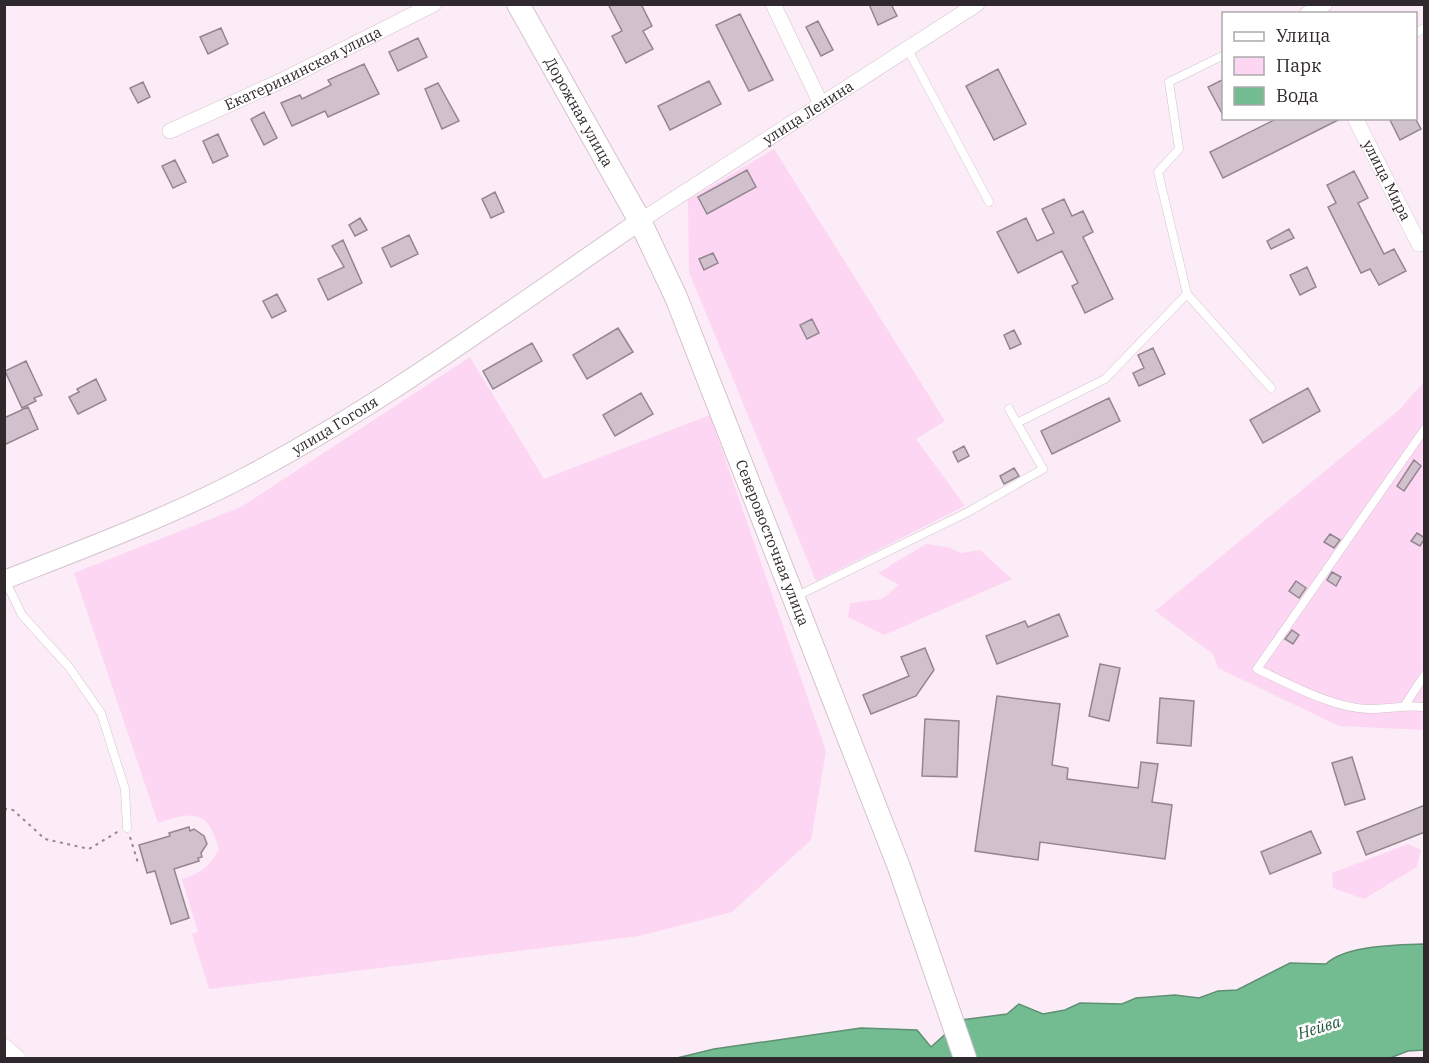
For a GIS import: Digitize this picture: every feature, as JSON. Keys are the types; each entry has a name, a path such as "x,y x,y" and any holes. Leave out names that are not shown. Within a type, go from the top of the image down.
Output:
{"main road":[{"name":"Дорожная улица","path":"518,4 640,221"},
{"name":"Северовосточная улица","path":"640,221 676,297 796,597 899,867 965,1059"}],"street":[{"name":"Екатерининская улица","path":"170,130 283,80 434,4"},
{"path":"773,4 820,104"},
{"name":"улица Ленина","path":"640,221 977,4"},
{"path":"1311,12 1325,4"},
{"name":"улица Мира","path":"1356,120 1419,244"},
{"name":"улица Гоголя","path":"5,580 148,523 247,476 378,399 640,221"},
{"path":"4,1046 18,1059"}],"lane":[{"path":"907,48 990,202"},
{"path":"1222,56 1169,82 1179,149 1158,172 1187,294 1271,388"},
{"path":"1017,423 1105,379 1187,294"},
{"path":"796,597 968,512 1043,469 1009,409"},
{"path":"1425,430 1257,669 1327,699 1368,709 1405,705 1425,707"},
{"path":"5,580 22,615 69,667 101,713 125,789 127,828"},
{"path":"1405,705 1425,676"}],"path":[{"path":"4,809 13,810 45,839 89,849 127,828 138,863"}],"green space":[{"path":"774,149 945,421 916,439 965,506 816,581 689,272 688,200"},
{"path":"470,357 544,479 710,415 826,751 811,840 732,912 639,936 209,989 192,934 198,932 182,879 195,874 212,860 219,849 215,836 210,826 198,816 181,816 158,823 74,573 241,507"},
{"path":"1424,382 1424,730 1339,726 1218,668 1213,654 1155,611 1399,410"},
{"path":"926,544 948,547 961,553 980,550 1012,579 884,635 848,617 850,603 882,599 899,585 878,573"},
{"path":"1408,844 1421,850 1417,867 1364,899 1333,888 1332,873"}],"water":[{"name":"Нейва","path":"1424,944 1424,1050 1408,1051 1390,1058 677,1058 714,1049 861,1028 917,1030 931,1047 961,1020 1007,1014 1019,1004 1043,1014 1065,1010 1080,1003 1122,1004 1136,998 1175,995 1199,998 1218,991 1237,990 1290,963 1326,964 1346,953 1359,950"}],"building":[{"path":"608,4 641,4 652,26 643,31 653,49 626,63 612,36 622,31"},
{"path":"869,4 891,4 897,16 878,25"},
{"path":"740,14 773,80 749,91 716,25"},
{"path":"818,21 833,50 821,56 806,27"},
{"path":"221,28 228,44 208,54 200,37"},
{"path":"418,38 427,57 398,71 389,52"},
{"path":"364,64 379,94 328,117 325,111 292,126 281,103 300,95 302,99 331,85 328,80"},
{"path":"998,69 1026,124 994,140 966,86"},
{"path":"1222,80 1222,113 1208,87"},
{"path":"709,81 721,104 670,130 658,106"},
{"path":"143,82 150,97 138,103 130,88"},
{"path":"438,83 459,121 442,129 425,89"},
{"path":"264,112 277,138 264,145 251,119"},
{"path":"1274,120 1338,120 1223,178 1210,152"},
{"path":"1390,120 1416,120 1421,129 1400,140"},
{"path":"218,134 228,156 213,163 203,141"},
{"path":"175,160 186,182 173,188 162,166"},
{"path":"747,170 756,187 707,214 698,197"},
{"path":"1354,171 1368,198 1358,203 1384,254 1394,249 1406,271 1379,285 1370,269 1361,273 1328,207 1336,203 1327,185"},
{"path":"495,192 504,212 491,218 482,199"},
{"path":"1064,199 1072,216 1083,211 1093,232 1083,237 1113,299 1085,313 1072,286 1078,283 1062,251 1018,273 997,232 1026,218 1037,241 1054,233 1042,209"},
{"path":"360,218 367,230 355,236 349,225"},
{"path":"1289,229 1294,238 1271,249 1267,241"},
{"path":"409,235 418,254 391,267 382,248"},
{"path":"343,240 362,283 328,300 318,279 344,267 332,246"},
{"path":"713,253 718,263 704,270 699,259"},
{"path":"1307,267 1316,287 1300,295 1290,275"},
{"path":"277,294 286,311 272,318 263,301"},
{"path":"812,319 819,333 807,339 800,325"},
{"path":"618,328 633,352 587,379 573,355"},
{"path":"1014,330 1021,344 1010,349 1004,335"},
{"path":"532,343 542,361 493,389 483,371"},
{"path":"1153,348 1165,374 1139,386 1133,373 1144,368 1138,355"},
{"path":"26,361 42,395 34,398 36,401 22,408 5,371"},
{"path":"96,379 106,400 78,414 69,397 79,392 77,389"},
{"path":"1308,388 1320,411 1263,443 1250,420"},
{"path":"641,393 653,414 615,436 603,415"},
{"path":"1109,398 1120,421 1052,454 1041,431"},
{"path":"28,407 38,429 4,445 4,418"},
{"path":"964,446 969,456 958,462 953,452"},
{"path":"1414,460 1421,466 1404,491 1397,486"},
{"path":"1014,468 1019,476 1004,484 1000,476"},
{"path":"1417,533 1425,538 1420,546 1411,541"},
{"path":"1330,534 1340,540 1334,548 1324,542"},
{"path":"1332,572 1341,577 1336,586 1327,580"},
{"path":"1296,581 1306,588 1299,598 1289,591"},
{"path":"1059,614 1068,636 997,664 986,636 1025,621 1028,627"},
{"path":"1292,630 1299,635 1293,644 1285,639"},
{"path":"925,648 934,670 916,696 871,714 863,695 909,676 901,657"},
{"path":"1100,664 1120,668 1109,721 1089,716"},
{"path":"997,696 1060,704 1052,765 1068,768 1067,779 1138,788 1141,762 1158,764 1152,802 1172,805 1165,859 1040,842 1038,860 975,851"},
{"path":"1160,698 1194,701 1191,746 1157,743"},
{"path":"925,719 959,721 957,777 922,776"},
{"path":"1352,757 1365,799 1345,805 1332,763"},
{"path":"1425,805 1425,832 1366,855 1357,832"},
{"path":"189,827 190,831 194,829 204,836 207,844 201,853 202,857 198,858 199,861 174,869 189,918 171,924 155,871 147,873 139,845 170,836 169,833"},
{"path":"1311,831 1321,853 1270,874 1261,852"}]}
